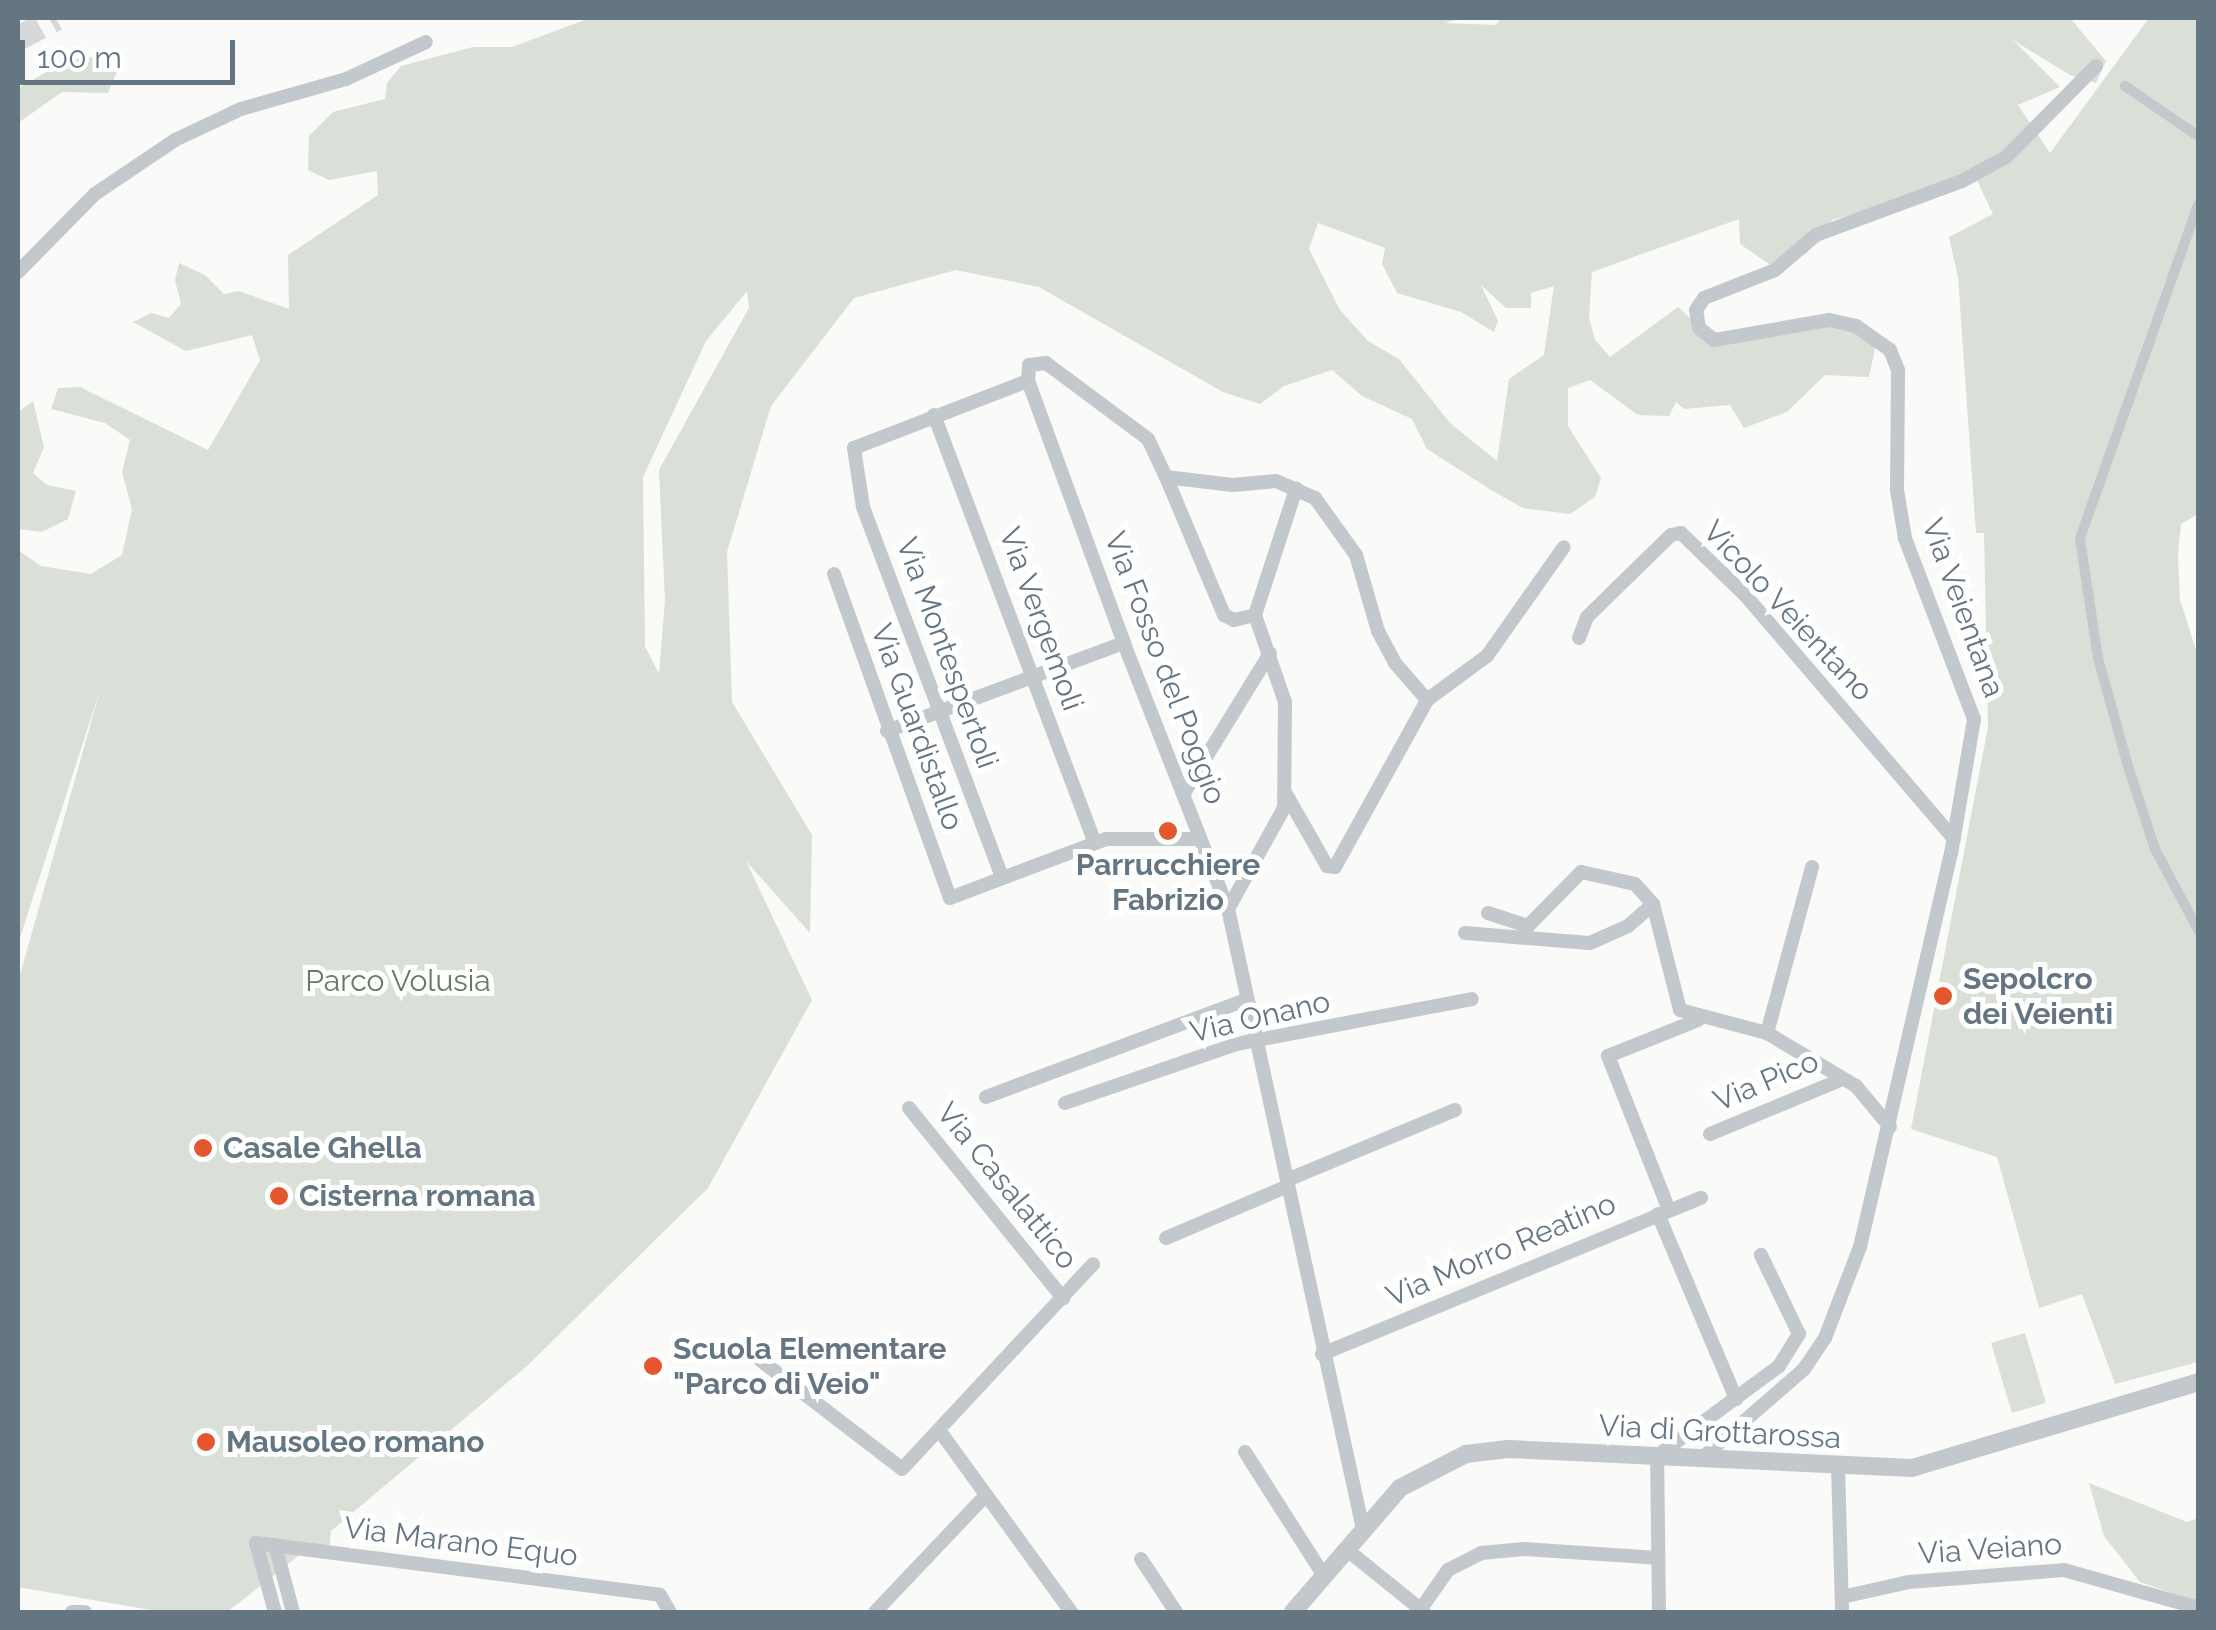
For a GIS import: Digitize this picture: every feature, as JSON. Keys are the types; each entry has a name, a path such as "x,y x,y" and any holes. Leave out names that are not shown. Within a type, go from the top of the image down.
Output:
{"street":[{"path":"18,272 96,194 175,140 240,110 346,78 426,42"},
{"name":"Via Veientana","path":"1701,1458 1776,1396 1826,1338 1860,1247 1954,839 1974,719 1905,538 1897,490 1896,360 1872,335 1838,321 1714,340 1702,333 1696,310 1704,298 1776,270 1816,235 1962,181 2006,157 2096,66"},
{"path":"2125,86 2198,136"},
{"path":"2198,205 2080,539 2098,658 2128,766 2155,850 2198,930"},
{"path":"934,415 1028,381 1034,361 1046,362 1148,438 1224,614 1234,620 1255,615"},
{"name":"Via Fosso del Poggio","path":"1028,381 1124,643 1228,909 1362,1530"},
{"name":"Via Montespertoli","path":"934,415 855,446 864,506 1002,878"},
{"name":"Via Vergemoli","path":"934,415 1095,843"},
{"path":"1166,477 1240,485 1276,481 1317,500 1354,552 1386,647 1427,700"},
{"path":"1228,909 1279,820 1286,794 1286,708 1255,615 1296,489"},
{"name":"Vicolo Veientano","path":"1579,638 1587,616 1671,535 1680,534 1745,595 1954,839"},
{"path":"1286,794 1326,866 1335,867 1427,700 1486,656 1564,547"},
{"name":"Via Guardistallo","path":"834,574 887,731 950,898 1002,878"},
{"path":"887,731 1124,643"},
{"path":"1184,793 1270,653"},
{"path":"1002,878 1095,843 1200,839"},
{"path":"1767,1033 1812,867"},
{"path":"1488,914 1528,926 1569,878 1586,872 1630,882 1653,904 1674,1002 1698,1020 1767,1033 1843,1078 1870,1099 1890,1127"},
{"path":"1465,933 1590,943 1628,926 1653,904"},
{"name":"Via Onano","path":"1064,1103 1256,1042 1472,999"},
{"path":"986,1097 1245,1000"},
{"path":"1698,1020 1608,1056 1736,1399"},
{"name":"Via Pico","path":"1710,1134 1843,1078"},
{"name":"Via Casalattico","path":"908,1108 1063,1298"},
{"path":"1166,1238 1456,1110"},
{"name":"Via Morro Reatino","path":"1322,1354 1700,1198"},
{"path":"1659,1612 1656,1456 1779,1366 1798,1334 1761,1255"},
{"path":"755,1356 902,1469 1092,1264"},
{"name":"Via di Grottarossa","path":"1293,1612 1410,1480 1466,1454 1508,1448 1838,1466 1935,1464 2198,1382"},
{"path":"939,1430 1071,1612"},
{"path":"1246,1452 1324,1576"},
{"path":"1838,1466 1842,1605"},
{"path":"876,1612 986,1494"},
{"name":"Via Marano Equo","path":"275,1612 256,1543 660,1594 670,1612"},
{"path":"275,1545 294,1612"},
{"path":"1346,1549 1422,1611 1448,1570 1480,1553 1524,1549 1658,1558"},
{"path":"1141,1558 1176,1612"},
{"name":"Via Veiano","path":"1842,1605 1909,1582 2064,1570 2198,1608"},
{"path":"72,1612 85,1612"}],"green space":[{"name":"Parco Volusia","path":"590,18 1462,18 1445,23 1496,25 1501,18 2070,18 2106,61 2096,83 2070,75 2013,40 2060,87 2018,105 2050,153 2149,18 2198,18 2198,514 2181,524 2178,555 2180,600 2198,656 2198,1362 2115,1384 2082,1294 2039,1308 1997,1157 1911,1129 1988,727 1984,533 1976,533 1958,277 1949,237 1993,214 1972,170 1908,200 1832,220 1807,253 1772,266 1740,244 1739,219 1592,272 1589,317 1595,340 1610,357 1678,307 1710,336 1824,323 1878,335 1869,377 1825,375 1787,412 1744,428 1730,405 1684,409 1676,402 1669,416 1638,415 1590,380 1568,388 1568,426 1601,478 1595,497 1570,514 1523,508 1491,490 1427,449 1412,419 1362,396 1332,370 1284,386 1260,404 1223,392 1039,287 956,270 854,298 771,406 727,552 732,702 812,835 810,933 746,861 812,1000 708,1188 527,1366 331,1531 329,1552 307,1549 227,1612 162,1612 18,1587 18,982 101,687 18,944 18,550 41,566 91,574 122,555 132,509 122,472 130,440 105,423 51,409 58,388 80,387 208,450 260,360 252,335 186,351 133,322 151,313 169,318 181,304 175,280 179,263 205,275 224,294 239,291 289,309 288,255 378,195 377,171 329,180 308,170 309,136 333,112 385,99 387,83 401,66 473,47 512,47","holes":["1318,223 1385,248 1382,264 1397,293 1461,312 1494,332 1498,321 1481,285 1506,308 1531,308 1531,293 1554,286 1544,355 1509,379 1497,461 1450,423 1399,359 1368,341 1340,310 1309,249","747,291 749,308 659,470 665,601 659,674 645,646 643,477 706,341"]},
{"path":"94,57 118,69 108,93 62,92 18,123 18,88 68,60"},
{"path":"33,401 44,447 33,473 47,485 76,491 68,519 42,532 18,529 18,412"},
{"path":"2025,1333 2046,1403 2012,1413 1991,1343"},
{"path":"2089,1483 2187,1522 2198,1518 2198,1602 2140,1582 2104,1536"}],"tunnel":[{"path":"18,38 56,18"}],"place":[{"name":"Parrucchiere Fabrizio","path":"1168,831"},
{"name":"Sepolcro dei Veienti","path":"1943,996"},
{"name":"Casale Ghella","path":"203,1148"},
{"name":"Cisterna romana","path":"279,1196"},
{"name":"Scuola Elementare \"Parco di Veio\"","path":"653,1366"},
{"name":"Mausoleo romano","path":"206,1442"}]}
